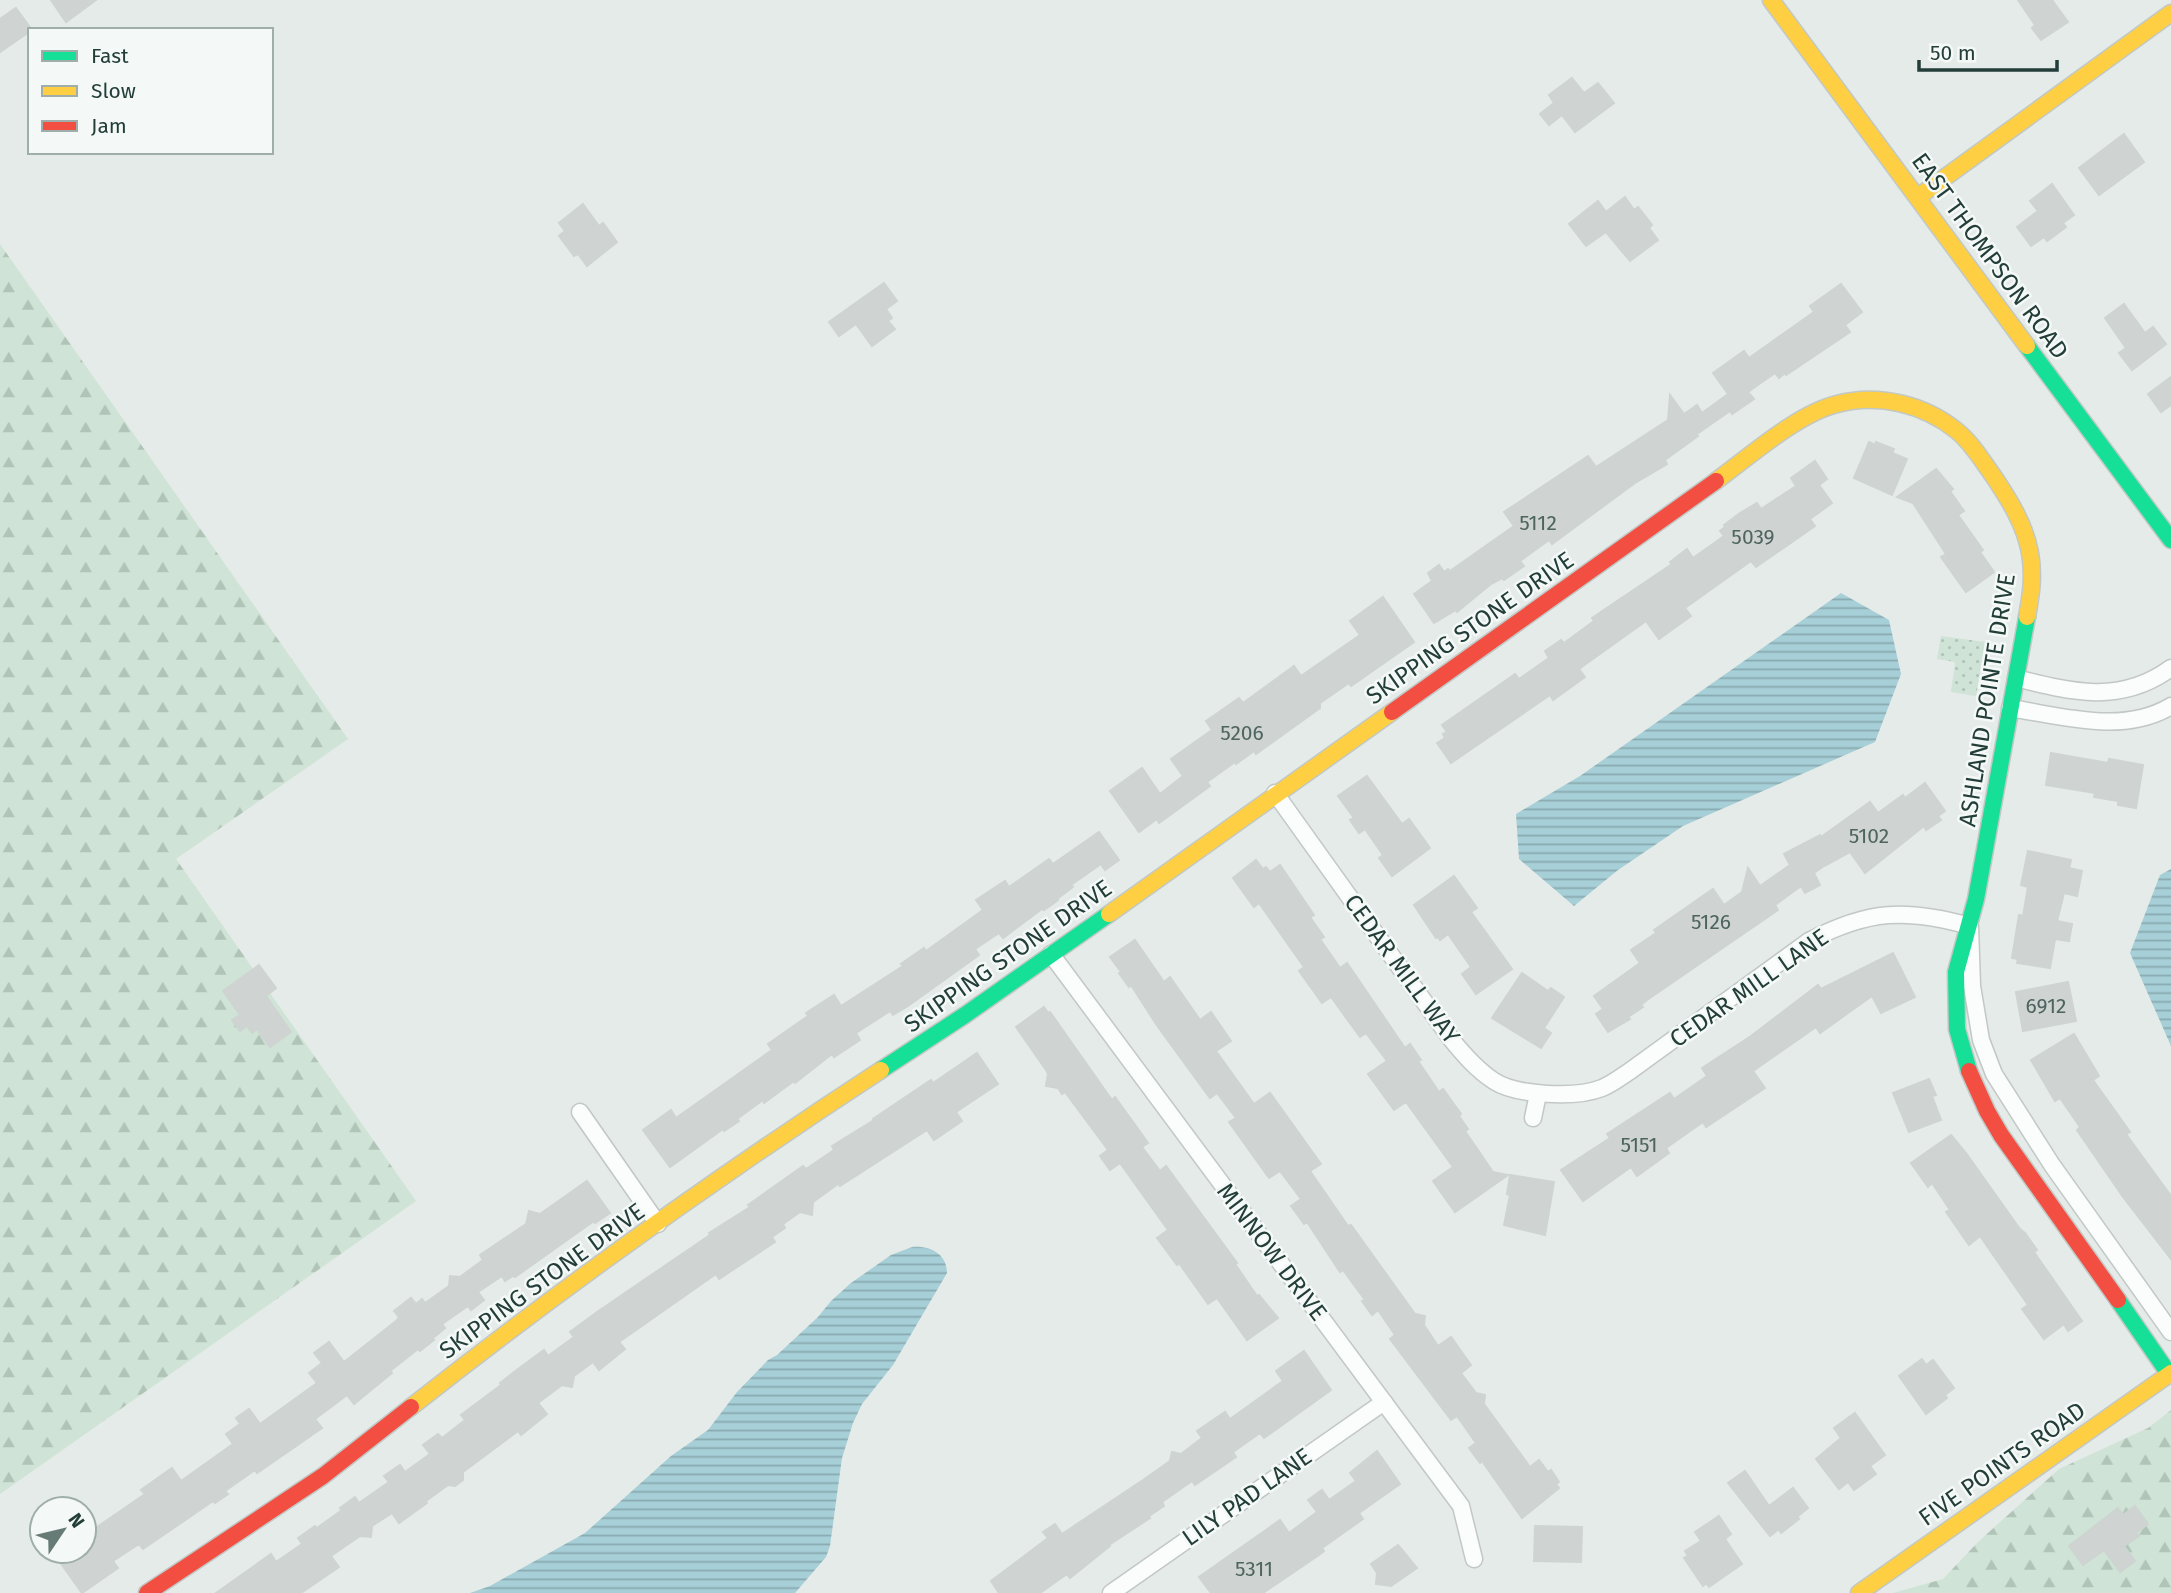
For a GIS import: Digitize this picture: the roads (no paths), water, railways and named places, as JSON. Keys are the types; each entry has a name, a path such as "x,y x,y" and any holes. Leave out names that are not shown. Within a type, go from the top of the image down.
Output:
{"street":[{"name":"EAST THOMPSON ROAD","path":"1771,0 2171,540"},
{"path":"1918,197 2171,13"},
{"name":"SKIPPING STONE DRIVE","path":"147,1593 323,1476 518,1323 821,1109 965,1015 1782,433 1819,410 1847,401 1881,400 1910,405"},
{"name":"ASHLAND POINTE DRIVE","path":"1910,405 1936,416 1959,432 2012,502 2032,554 2033,584 2016,678 1970,926 1958,956 1955,981 1958,1034 1969,1071 1989,1114 2170,1373"},
{"path":"2016,678 2078,693 2102,692 2148,683 2171,668"},
{"path":"2101,721 2102,692"},
{"path":"2010,708 2101,721 2144,718 2171,706"},
{"name":"CEDAR MILL WAY","path":"1276,793 1451,1039 1472,1064 1497,1083 1538,1094"},
{"name":"CEDAR MILL LANE","path":"1538,1094 1578,1094 1602,1088 1630,1071 1809,941 1834,928 1862,918 1894,914 1935,916 1970,926"},
{"name":"ASHLAND POINTE DRIVE","path":"1970,926 1972,986 1981,1040 1994,1074 2052,1165 2171,1332"},
{"name":"MINNOW DRIVE","path":"1051,954 1461,1506 1474,1559"},
{"path":"1533,1118 1538,1094"},
{"path":"580,1112 658,1224"},
{"path":"2083,1251 2103,1237"},
{"name":"FIVE POINTS ROAD","path":"1859,1593 2170,1373"},
{"name":"LILY PAD LANE","path":"1111,1593 1384,1402"}],"water":[{"path":"1841,593 1889,620 1901,674 1875,742 1683,826 1618,870 1574,906 1519,859 1516,814 1580,776"},
{"path":"2171,869 2171,1046 2130,953 2160,875"},
{"path":"912,1247 936,1252 944,1261 947,1273 893,1365 862,1404 842,1458 830,1546 826,1557 795,1593 470,1593 490,1586 585,1533 671,1456 708,1430 737,1392 768,1360 818,1317 851,1283 891,1255"}]}
